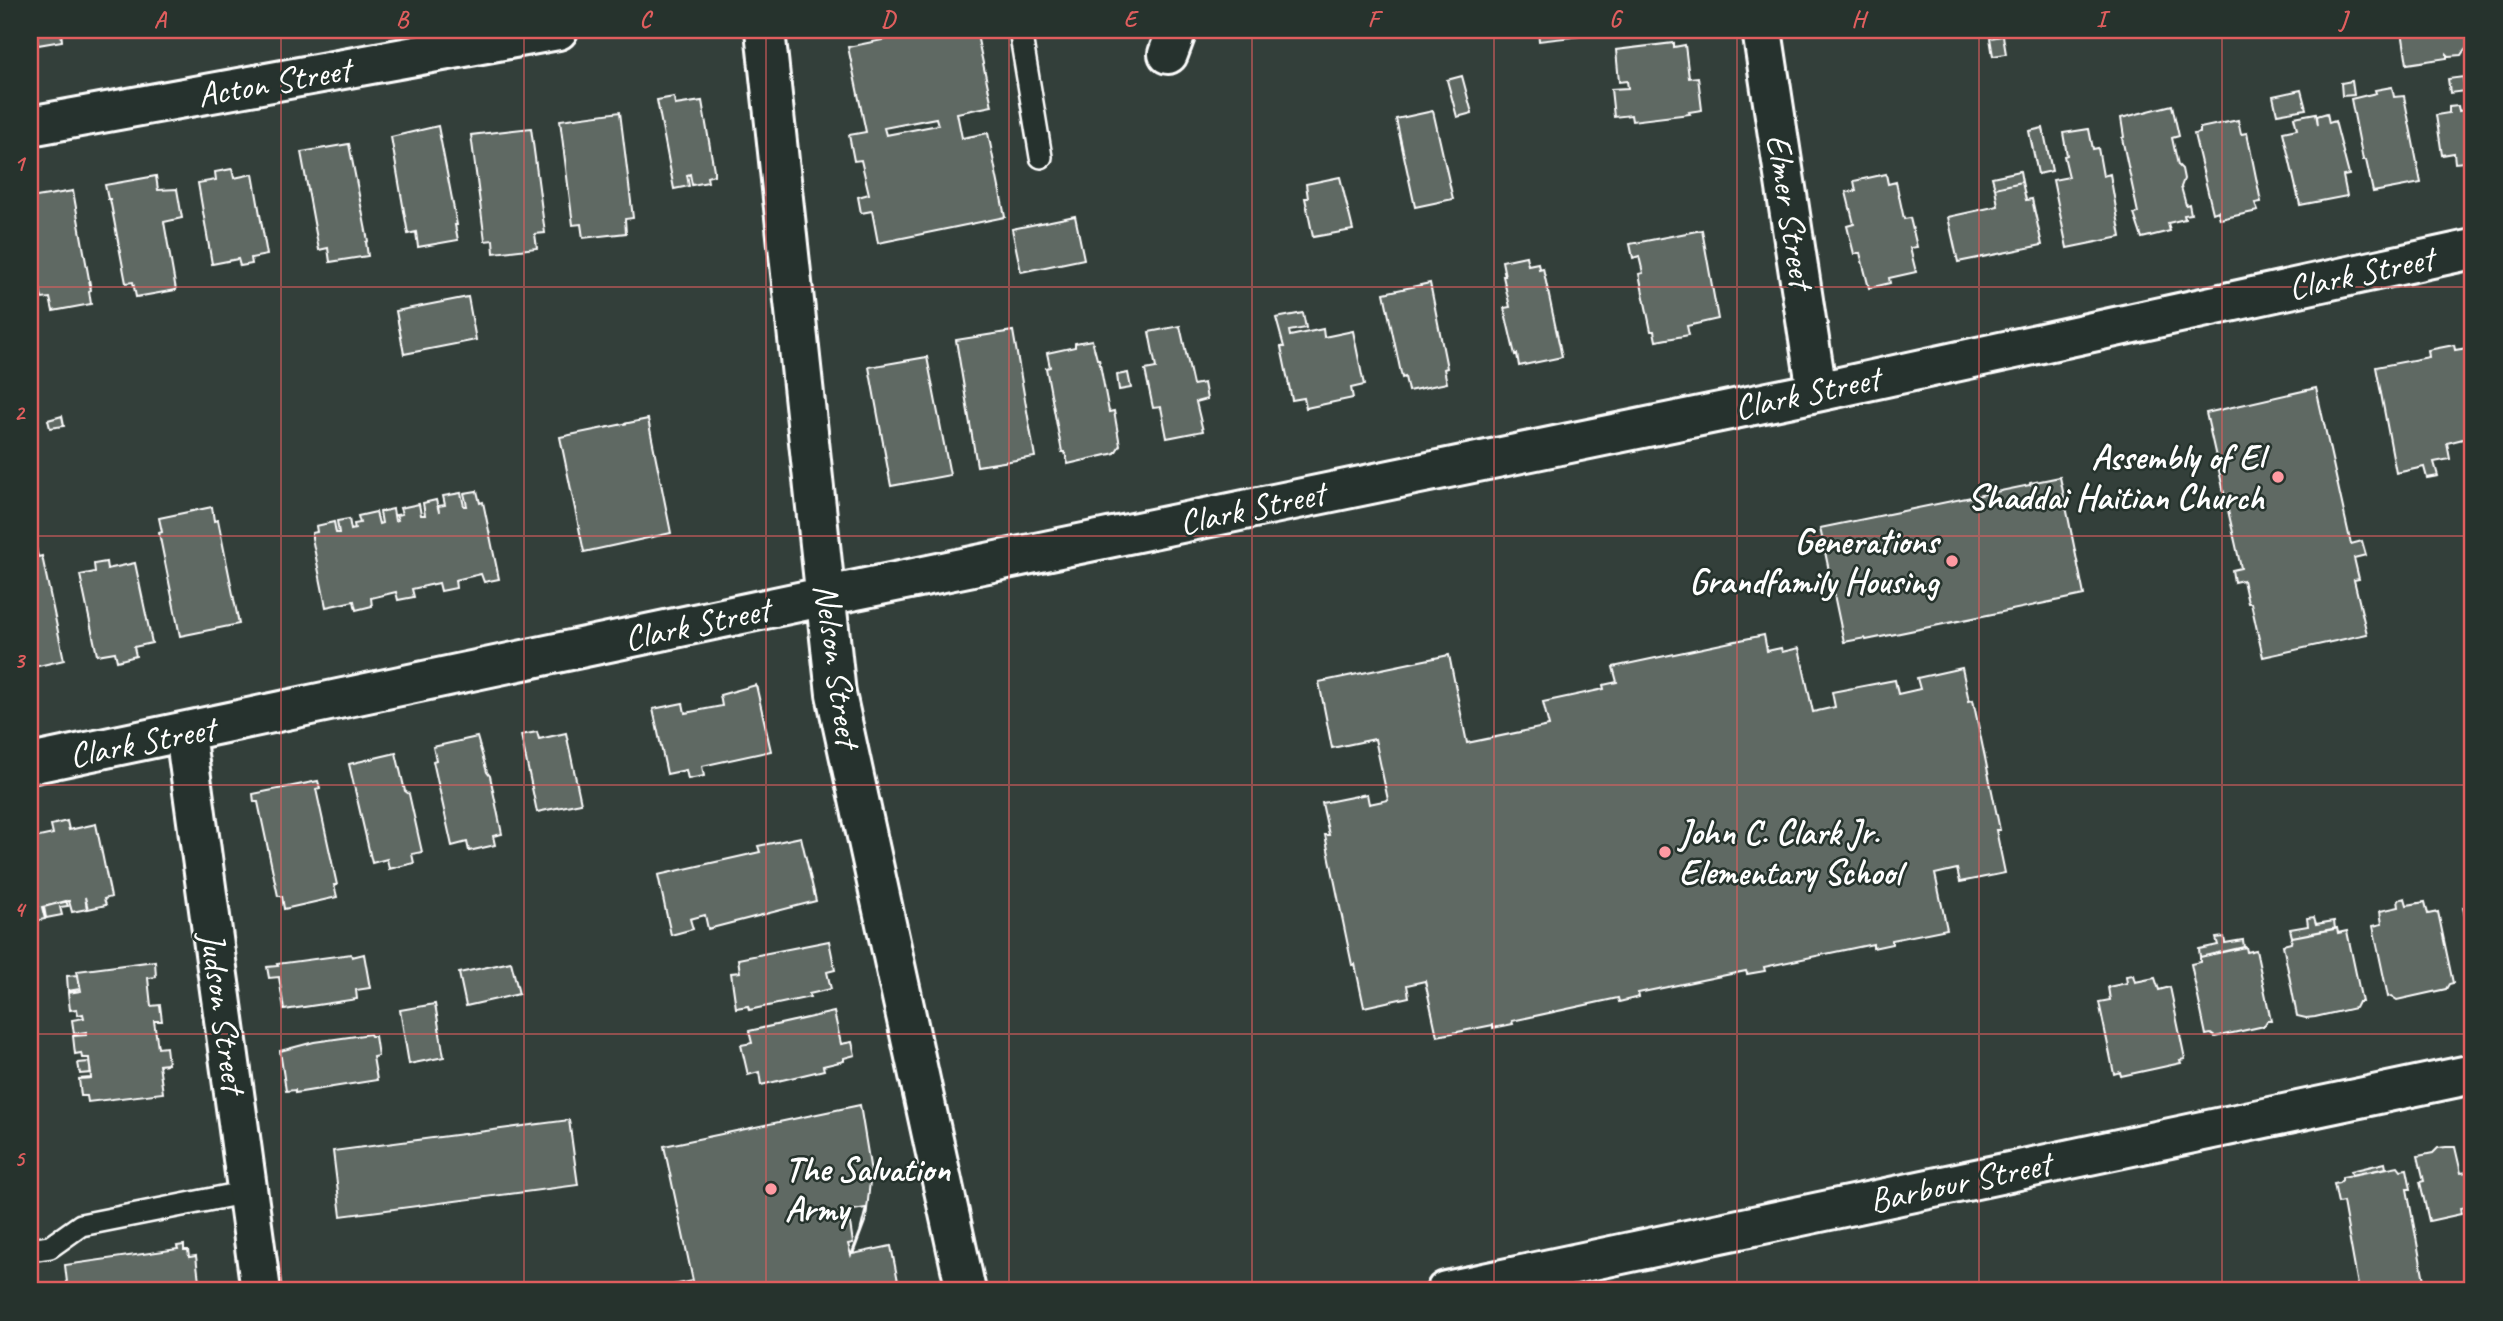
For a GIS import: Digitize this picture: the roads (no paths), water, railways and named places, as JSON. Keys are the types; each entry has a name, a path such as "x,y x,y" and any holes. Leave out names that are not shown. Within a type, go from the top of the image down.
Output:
{"street":[{"name":"Acton Street","path":"30,125 558,30"},
{"name":"Nelson Street","path":"765,30 836,694 966,1291"},
{"name":"Elmer Street","path":"1762,30 1817,391"},
{"name":"Clark Street","path":"30,765 827,596 1817,391 2473,249"},
{"name":"Judson Street","path":"186,733 261,1291"},
{"name":"Barbour Street","path":"1447,1291 2473,1074"}],"lane":[{"path":"1020,30 1041,157"},
{"path":"30,1250 50,1247 81,1225 247,1192"}],"place":[{"name":"Assembly of El Shaddai Haitian Church","path":"2278,477"},
{"name":"Generations Grandfamily Housing","path":"1952,561"},
{"name":"John C. Clark Jr. Elementary School","path":"1665,852"},
{"name":"The Salvation Army","path":"771,1189"}]}
